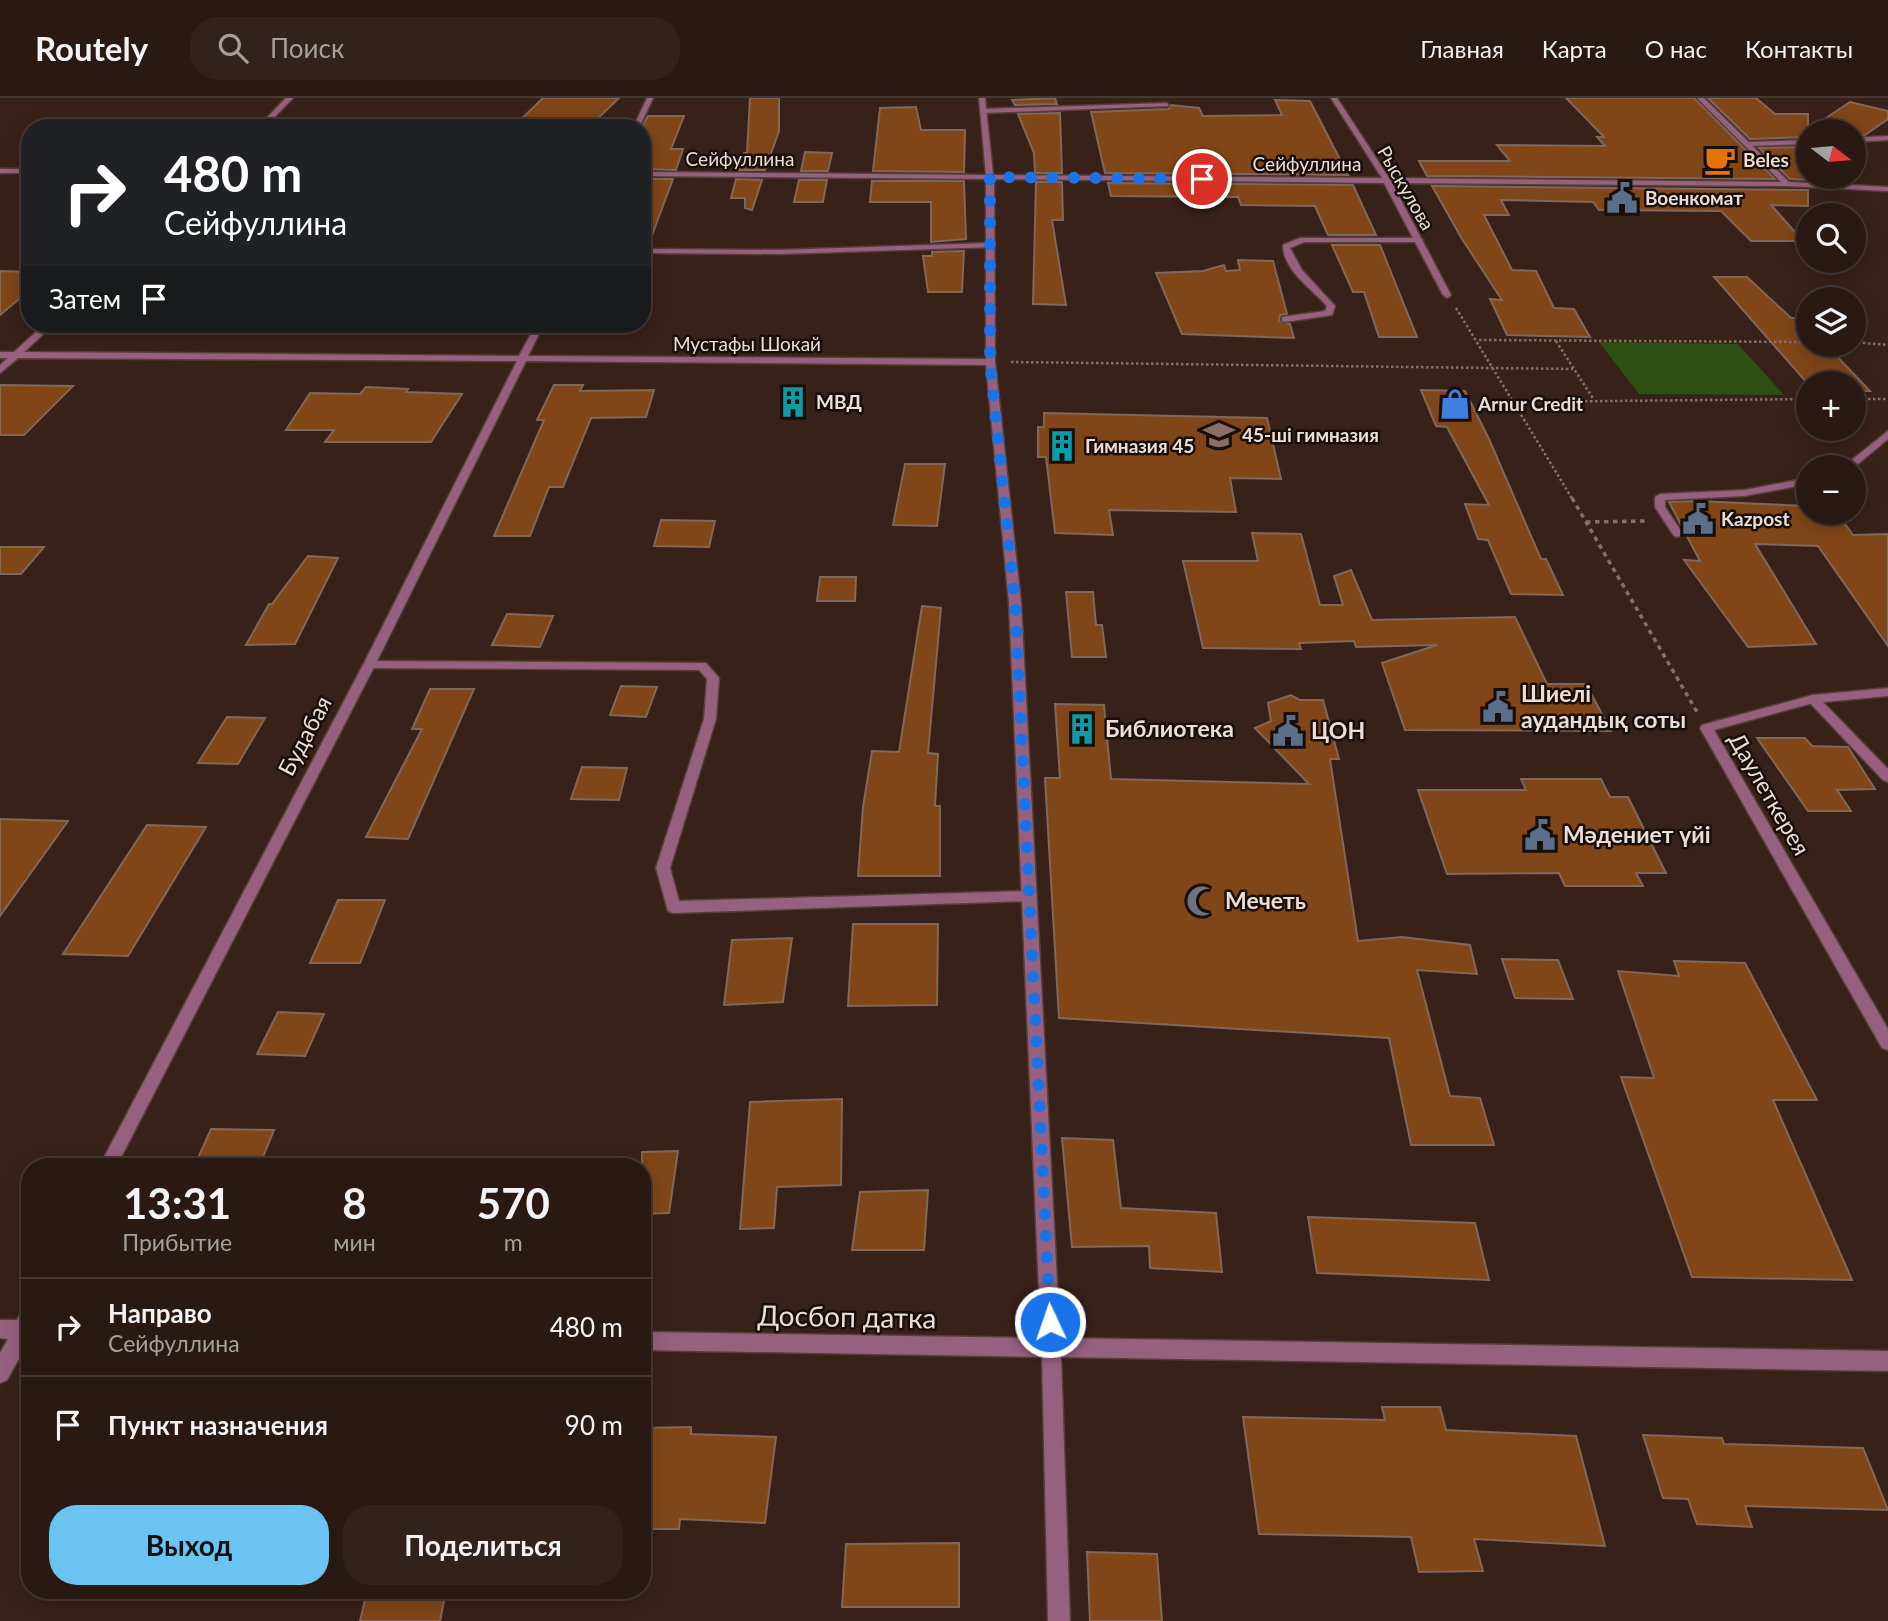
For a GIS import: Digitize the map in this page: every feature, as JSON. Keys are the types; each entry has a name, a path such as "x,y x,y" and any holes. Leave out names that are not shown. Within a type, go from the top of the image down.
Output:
{"street":[{"path":"269,119 290,98"},
{"path":"640,119 650,98"},
{"name":"Рыскулова","path":"1334,98 1387,181 1447,295"},
{"path":"1700,98 1787,184"},
{"path":"1059,1621 1051,1349 1015,603 990,362 990,177 983,104 1167,105"},
{"path":"1866,139 1888,138"},
{"path":"1747,144 1796,142"},
{"path":"0,171 21,171"},
{"name":"Сейфуллина","path":"651,174 1787,184 1888,189"},
{"path":"1285,319 1329,313 1331,306 1289,259 1286,247 1303,240 1419,240"},
{"path":"651,251 780,252 990,245"},
{"path":"0,370 40,333"},
{"name":"Будабая","path":"112,1158 369,666 536,333"},
{"name":"Мустафы Шокай","path":"0,355 522,361 990,362"},
{"path":"1863,455 1888,434"},
{"path":"1678,534 1660,507 1660,497 1744,493 1796,483"},
{"path":"369,666 702,666 713,678 710,719 663,868 673,907 1029,896"},
{"name":"Даулеткерея","path":"1888,692 1813,699 1706,728 1888,1043"},
{"path":"1813,699 1888,778"},
{"path":"0,1329 21,1326"},
{"path":"0,1373 21,1336"},
{"name":"Досбоп датка","path":"651,1341 1888,1362"}],"path":[{"path":"1447,295 1479,340 1706,728"},
{"path":"1479,340 1796,342"},
{"path":"1556,341 1594,400"},
{"path":"1866,343 1888,345"},
{"path":"990,362 1573,369"},
{"path":"1515,402 1796,399"},
{"path":"1866,399 1888,399"},
{"path":"1586,522 1669,521"}],"green space":[{"path":"1599,342 1738,344 1784,395 1639,394"}],"building":[{"path":"543,98 619,98 597,119 521,119"},
{"path":"750,98 779,98 779,131 765,170 739,170 744,153 747,153"},
{"path":"1055,98 1057,104 1015,105 1012,100"},
{"path":"1566,98 1694,98 1775,179 1427,176 1419,161 1510,161 1497,145 1605,146 1597,137 1604,137"},
{"path":"1708,98 1756,98 1775,114 1808,114 1808,119 1796,119 1796,137 1750,139"},
{"path":"1275,100 1310,101 1348,175 1105,173 1091,112 1169,109 1171,105 1199,108 1203,116 1282,115"},
{"path":"1850,102 1888,111 1888,119 1866,134 1866,119 1824,119"},
{"path":"916,107 921,130 965,130 964,172 873,171 880,108"},
{"path":"1060,113 1062,173 1035,173 1034,153 1018,114"},
{"path":"648,116 684,116 671,149 683,149 676,170 651,169 651,119 646,119"},
{"path":"1796,147 1796,179 1790,179 1759,148"},
{"path":"805,152 832,153 828,171 801,171"},
{"path":"651,179 673,179 651,238"},
{"path":"736,179 762,180 752,210 745,208 745,198 731,198"},
{"path":"799,180 827,180 823,202 794,202"},
{"path":"872,181 964,181 966,239 931,242 931,202 870,202"},
{"path":"1036,182 1062,182 1063,220 1052,220 1066,305 1033,304"},
{"path":"1108,183 1353,185 1376,235 1328,235 1315,206 1241,205 1238,197 1111,196"},
{"path":"1432,186 1808,190 1808,203 1771,205 1796,233 1796,241 1751,241 1721,211 1599,210 1593,202 1501,200 1509,215 1484,215 1512,270 1536,271 1554,308 1574,309 1590,337 1507,335 1490,299 1502,300 1462,239"},
{"path":"1332,245 1380,245 1417,337 1379,337 1364,292 1353,292"},
{"path":"964,251 962,292 928,292 923,256 932,256 932,252"},
{"path":"1238,260 1273,261 1287,314 1280,315 1279,321 1290,324 1294,338 1182,334 1156,273 1203,271 1224,265 1226,271 1240,270"},
{"path":"0,271 21,272 21,298 0,315"},
{"path":"1714,277 1747,277 1791,318 1796,318 1796,357 1838,357 1851,371 1797,371"},
{"path":"0,385 73,386 24,435 0,435"},
{"path":"554,385 583,385 580,391 654,390 646,417 591,418 563,487 549,487 530,536 494,536 544,420 537,420"},
{"path":"366,387 462,394 431,442 325,442 334,430 286,430 310,393 360,394"},
{"path":"1421,390 1465,391 1541,559 1546,559 1563,595 1511,594 1488,540 1478,539 1465,504 1489,505 1447,427 1436,426"},
{"path":"1044,413 1267,418 1281,479 1230,478 1236,512 1109,510 1113,535 1055,533 1046,457 1038,457 1038,427 1044,427"},
{"path":"905,464 945,464 937,526 893,525"},
{"path":"1669,502 1796,505 1796,525 1846,525 1853,535 1888,534 1888,646 1818,546 1755,544 1816,644 1748,647 1684,560 1700,561"},
{"path":"661,520 715,521 709,547 654,546"},
{"path":"1252,533 1301,534 1320,605 1343,605 1334,576 1351,570 1372,620 1515,617 1547,684 1586,684 1611,731 1405,730 1382,663 1437,645 1356,647 1354,641 1299,643 1301,649 1203,648 1183,561 1258,561"},
{"path":"0,547 44,547 21,574 0,574"},
{"path":"308,556 338,558 295,644 246,645 269,604 272,604"},
{"path":"820,577 856,577 855,601 817,601"},
{"path":"1066,592 1093,592 1096,625 1102,625 1106,657 1072,657"},
{"path":"922,606 941,608 928,753 938,754 935,806 940,806 940,876 858,876 863,807 872,751 899,752"},
{"path":"507,614 553,616 540,647 492,645"},
{"path":"621,686 657,687 646,717 610,715"},
{"path":"430,689 474,689 408,839 366,837 422,729 412,729"},
{"name":"Мечеть","path":"1291,695 1300,700 1323,700 1339,759 1330,759 1358,941 1402,937 1470,945 1477,974 1417,970 1450,1096 1480,1098 1494,1145 1411,1145 1389,1038 1059,1018 1045,778 1060,778 1055,704 1104,705 1111,779 1309,784 1255,728 1271,721 1268,703"},
{"path":"227,717 265,718 238,764 198,763"},
{"path":"1757,738 1805,738 1812,746 1848,747 1875,789 1837,790 1851,811 1808,811"},
{"path":"582,767 627,768 619,800 571,799"},
{"name":"Мәдениет үйі","path":"1521,779 1601,779 1610,797 1628,797 1666,873 1636,873 1643,886 1565,886 1559,873 1447,874 1418,790 1526,790"},
{"path":"0,819 68,821 0,916"},
{"path":"147,825 206,827 128,956 63,954"},
{"path":"338,900 385,900 360,963 310,963"},
{"path":"853,924 938,924 937,1005 848,1006"},
{"path":"792,938 783,1002 724,1005 732,940"},
{"path":"1502,959 1558,960 1573,999 1515,998"},
{"path":"1674,961 1745,963 1817,1100 1773,1100 1852,1280 1692,1277 1621,1077 1654,1078 1618,971 1679,976"},
{"path":"278,1012 324,1014 305,1056 257,1054"},
{"path":"842,1099 841,1185 777,1187 774,1228 740,1229 750,1102"},
{"path":"211,1129 274,1130 263,1158 198,1158"},
{"path":"1062,1138 1113,1140 1121,1208 1216,1213 1222,1272 1150,1268 1149,1246 1072,1247"},
{"path":"678,1151 669,1213 651,1214 651,1158 642,1158 642,1152"},
{"path":"928,1190 924,1250 852,1250 860,1192"},
{"path":"1308,1217 1475,1223 1489,1280 1317,1273"},
{"path":"1382,1407 1440,1407 1446,1430 1576,1436 1605,1546 1474,1539 1483,1571 1419,1572 1411,1537 1259,1534 1243,1417 1385,1420"},
{"path":"691,1427 691,1434 776,1437 765,1523 680,1519 679,1529 651,1529 651,1428"},
{"path":"1643,1435 1722,1438 1724,1444 1863,1448 1888,1510 1745,1506 1752,1527 1697,1524 1688,1499 1663,1498"},
{"path":"959,1543 959,1607 842,1607 846,1544"},
{"path":"1087,1552 1157,1554 1162,1621 1090,1621"},
{"path":"365,1599 444,1599 440,1621 360,1621"}],"place":[{"name":"Beles","path":"1720,160"},
{"name":"Военкомат","path":"1622,198"},
{"name":"МВД","path":"793,402"},
{"name":"Arnur Credit","path":"1455,404"},
{"name":"45-ші гимназия","path":"1219,435"},
{"name":"Гимназия 45","path":"1062,446"},
{"name":"Kazpost","path":"1698,519"},
{"name":"Шиелі аудандық соты","path":"1498,707"},
{"name":"Библиотека","path":"1082,729"},
{"name":"ЦОН","path":"1288,731"},
{"name":"Мәдениет үйі","path":"1540,835"},
{"name":"Мечеть","path":"1202,901"}],"route":[{"path":"1050,1322 1015,603 990,362 990,177 1202,179"}]}
